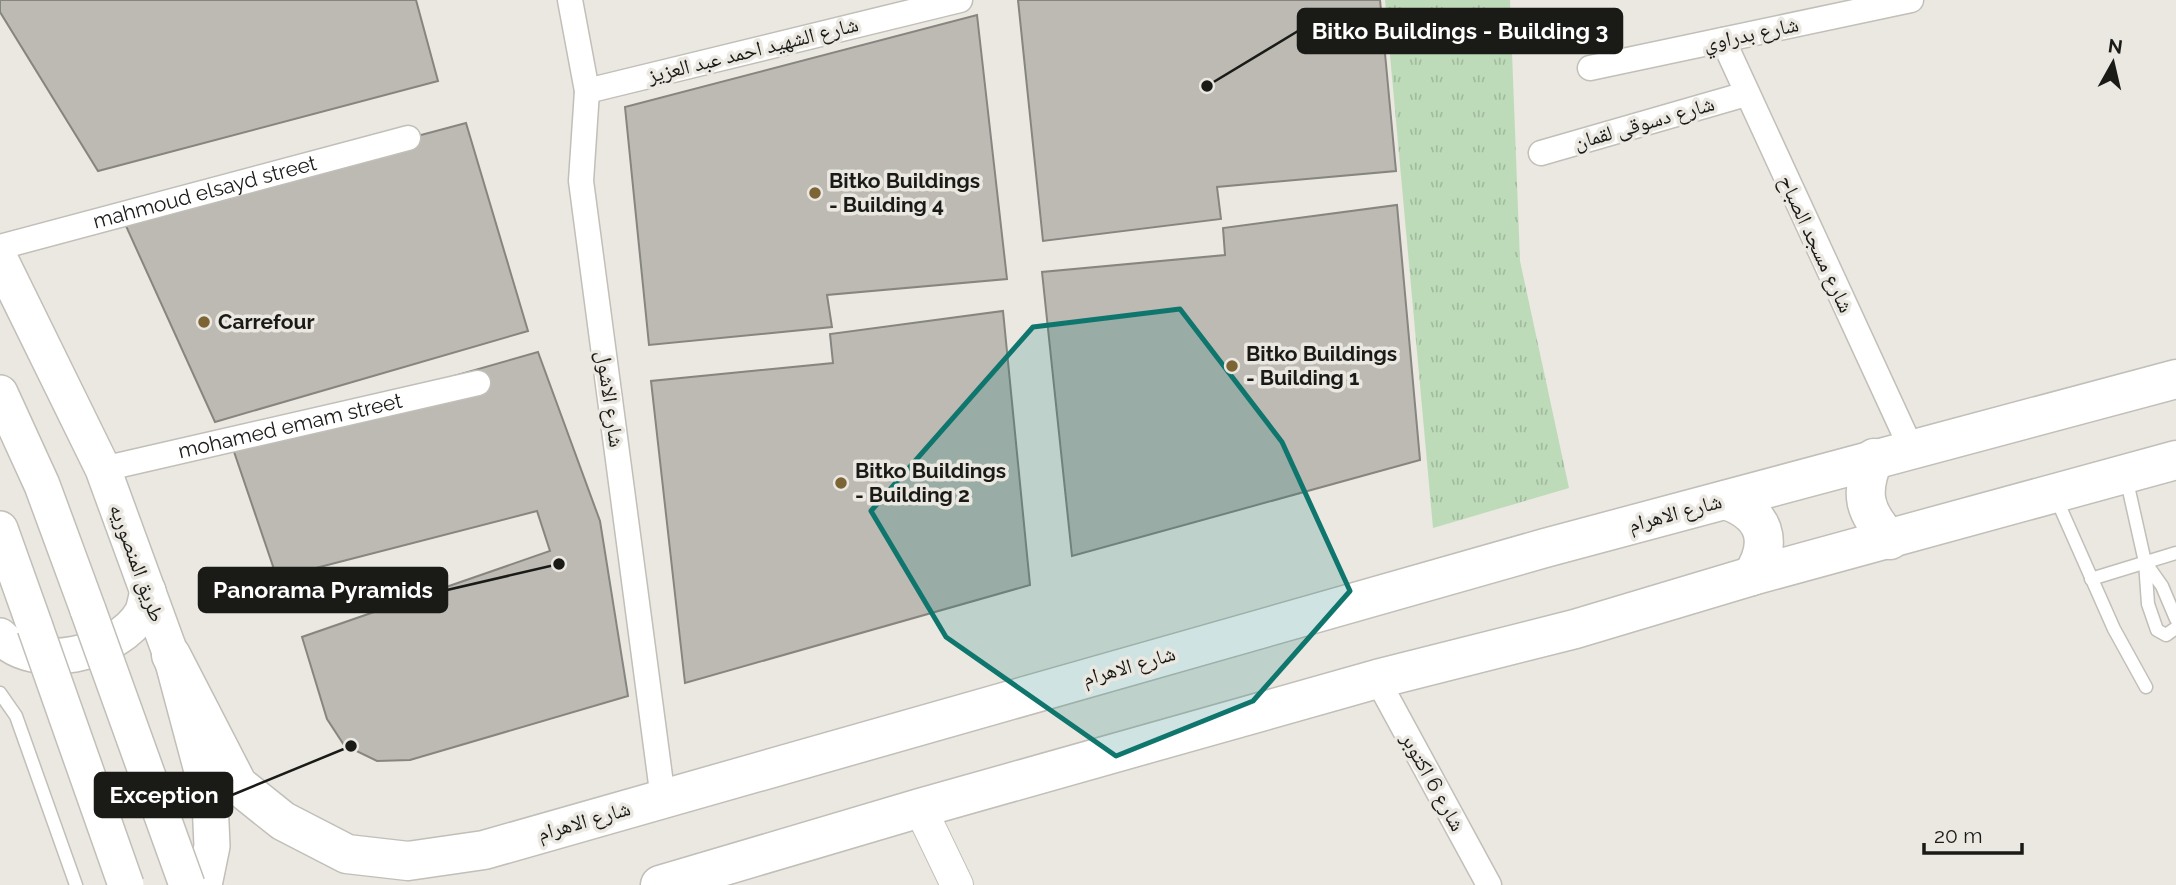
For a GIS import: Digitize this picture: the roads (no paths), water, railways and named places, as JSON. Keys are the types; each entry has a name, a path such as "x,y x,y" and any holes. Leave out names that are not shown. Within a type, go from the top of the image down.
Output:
{"main road":[{"name":"طريق المنصوريه","path":"0,258 103,470 171,655 210,801 212,846 204,885"},
{"name":"شارع الاهرام","path":"171,655 238,785 283,821 347,854 408,861 484,850 1874,458 2176,379"},
{"path":"0,393 42,485 187,885"},
{"path":"1874,458 1865,480 1865,502 1874,523 1890,540"},
{"path":"660,885 920,808 1377,680 1575,629 1752,576 2176,460"},
{"path":"1726,500 1744,507 1758,521 1765,540 1763,560 1752,576"},
{"path":"0,529 127,885"},
{"path":"0,636 20,649 39,654 59,656 98,648 130,627 142,612 148,591"}],"street":[{"name":"شارع الاشول","path":"570,0 587,91 581,181 663,799"},
{"name":"شارع الشهيد احمد عبد العزيز","path":"587,91 960,0"},
{"name":"شارع بدراوي","path":"1590,68 1911,0"},
{"name":"شارع مسجد الصباح","path":"1723,40 1910,448"},
{"name":"شارع دسوقى لقمان","path":"1541,153 1746,94"},
{"name":"mahmoud elsayd street","path":"0,247 408,138"},
{"name":"mohamed emam street","path":"103,470 478,383"},
{"name":"شارع 6 اكتوبر","path":"1377,680 1489,885"},
{"path":"920,808 957,885"}],"lane":[{"path":"2126,474 2145,562 2148,604 2157,630 2166,635 2176,628"},
{"path":"2054,494 2114,629 2146,687"},
{"path":"2091,579 2176,553"},
{"path":"2145,562 2162,586 2176,619"},
{"path":"0,693 16,716 76,885"}],"place":[{"name":"Bitko Buildings - Building 3","path":"1207,86"},
{"name":"Bitko Buildings - Building 4","path":"815,193"},
{"name":"Carrefour","path":"204,322"},
{"name":"Bitko Buildings - Building 1","path":"1232,366"},
{"name":"Bitko Buildings - Building 2","path":"841,483"},
{"name":"Panorama Pyramids","path":"559,564"},
{"name":"Exception","path":"351,746"}]}
